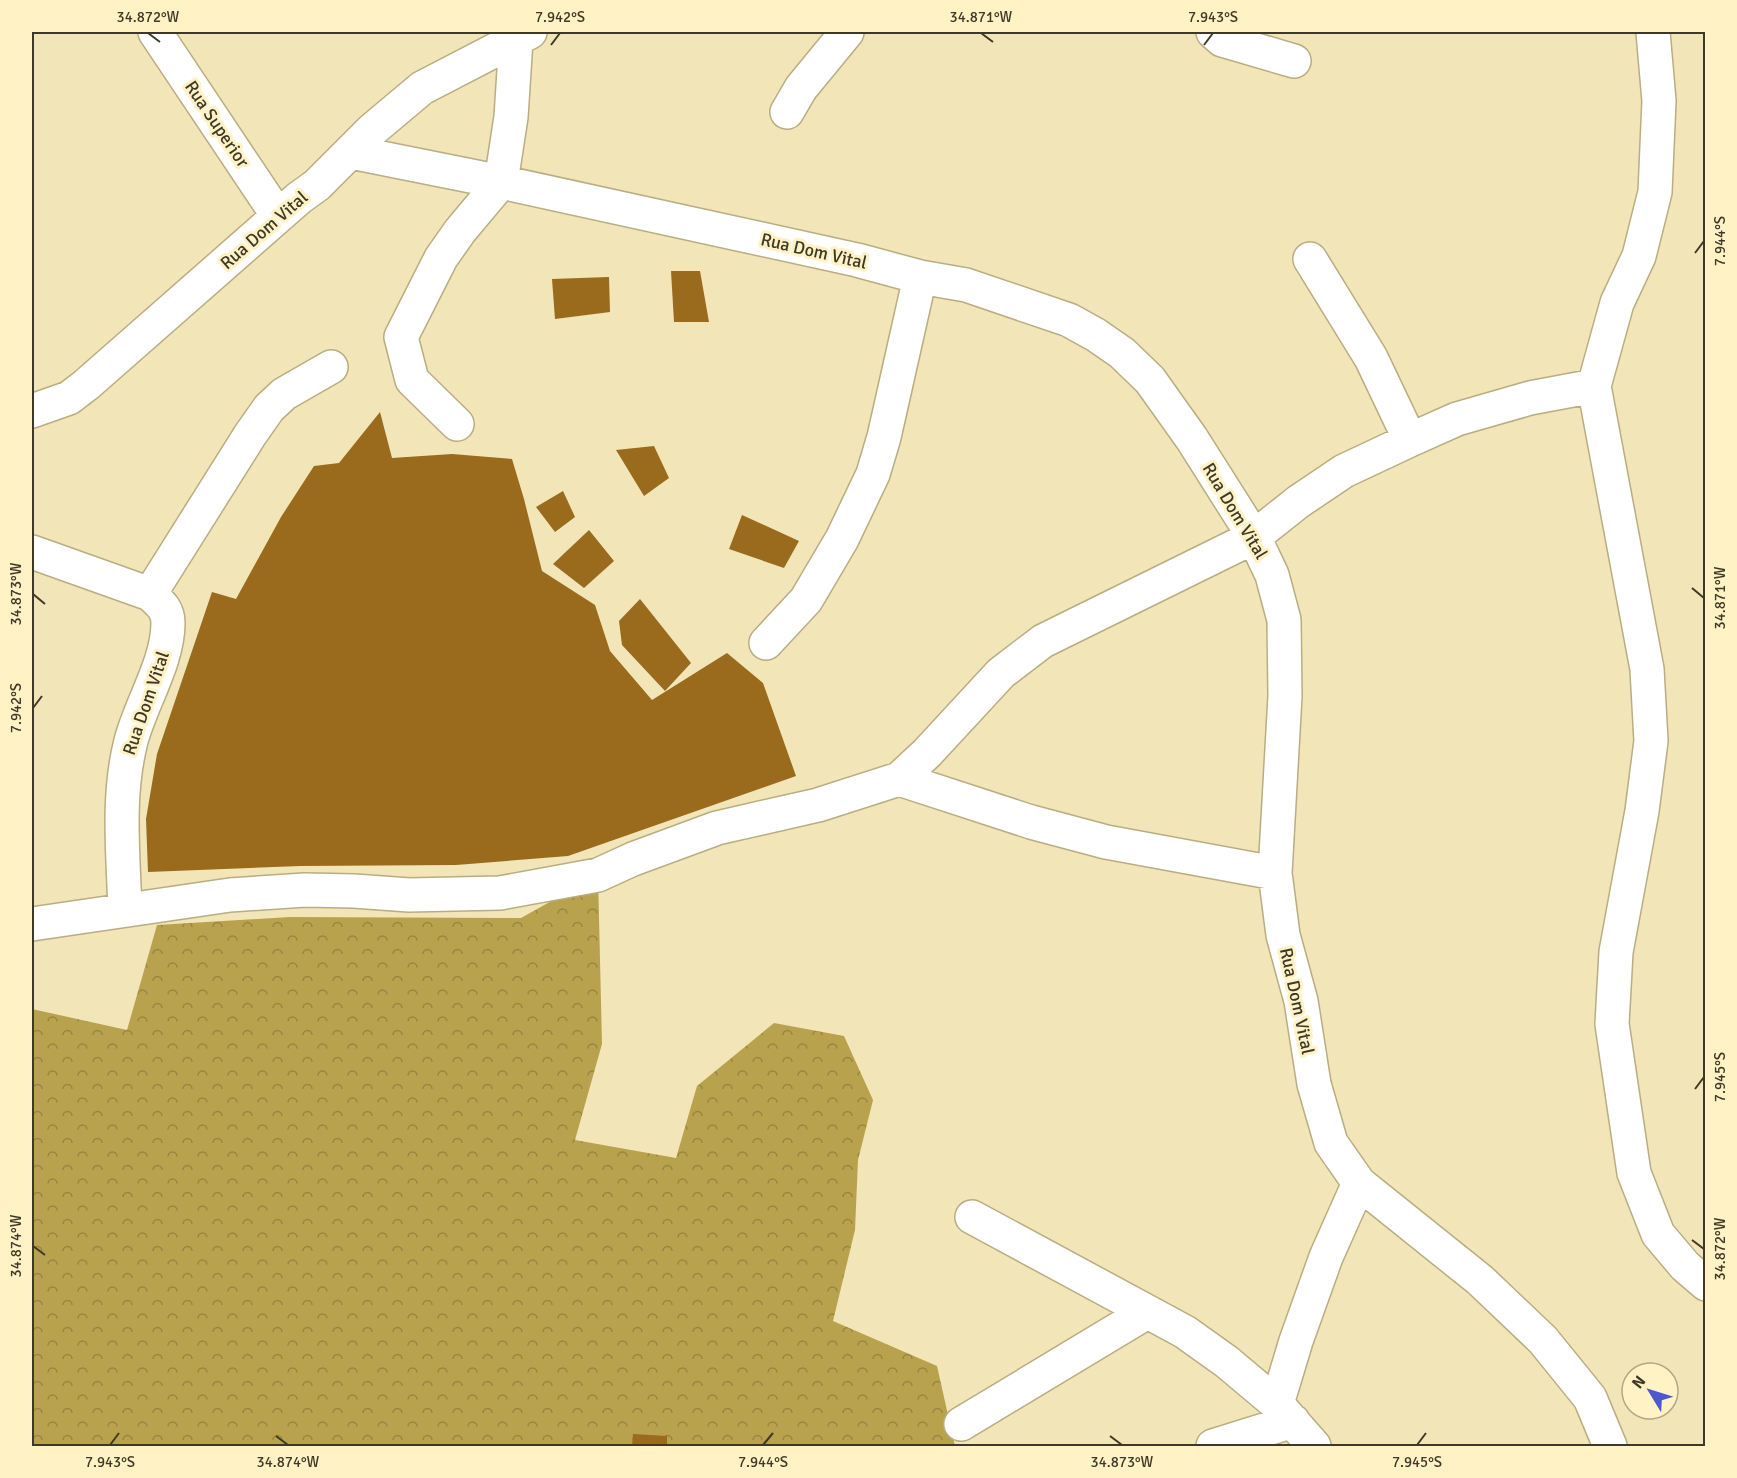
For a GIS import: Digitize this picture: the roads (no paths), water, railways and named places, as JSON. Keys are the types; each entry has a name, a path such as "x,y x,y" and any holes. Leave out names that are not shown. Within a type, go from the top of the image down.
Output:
{"street":[{"name":"Rua Superior","path":"155,32 278,216"},
{"path":"787,112 801,88 847,32"},
{"path":"1213,32 1222,40 1294,61"},
{"path":"1653,32 1659,101 1654,192 1639,256 1617,303 1594,386 1647,669 1651,741 1642,811 1616,952 1612,1024 1634,1173 1658,1234 1685,1266 1706,1284"},
{"name":"Rua Dom Vital","path":"32,411 69,398 86,385 317,184 372,129 422,88 523,36"},
{"path":"457,424 411,380 401,337 441,258 460,231 501,182 523,36"},
{"name":"Rua Dom Vital","path":"351,152 501,182 856,260 920,277 966,285 1069,320 1122,353 1150,380 1186,431 1254,537 1272,575 1284,620 1285,696 1275,873 1283,935 1301,1001 1314,1084 1331,1143 1359,1183 1480,1280 1543,1340 1590,1398 1610,1446"},
{"path":"1310,259 1371,358 1410,441"},
{"path":"766,643 806,600 842,539 873,474 884,437 920,277"},
{"path":"32,552 150,594 269,408 284,394 332,367"},
{"path":"32,924 230,895 305,890 409,895 500,893 597,875 660,848 717,828 818,805 900,779 1001,673 1043,641 1254,537 1298,502 1344,471 1457,419 1530,398 1594,386"},
{"name":"Rua Dom Vital","path":"125,909 122,829 125,769 132,739 166,644 168,623 164,607 150,594"},
{"path":"900,779 1031,822 1106,842 1275,873"},
{"path":"1285,1413 1296,1341 1326,1257 1359,1183"},
{"path":"972,1217 1185,1332 1218,1356 1285,1413 1314,1446"},
{"path":"961,1424 1147,1312"},
{"path":"1213,1446 1285,1413"}]}
